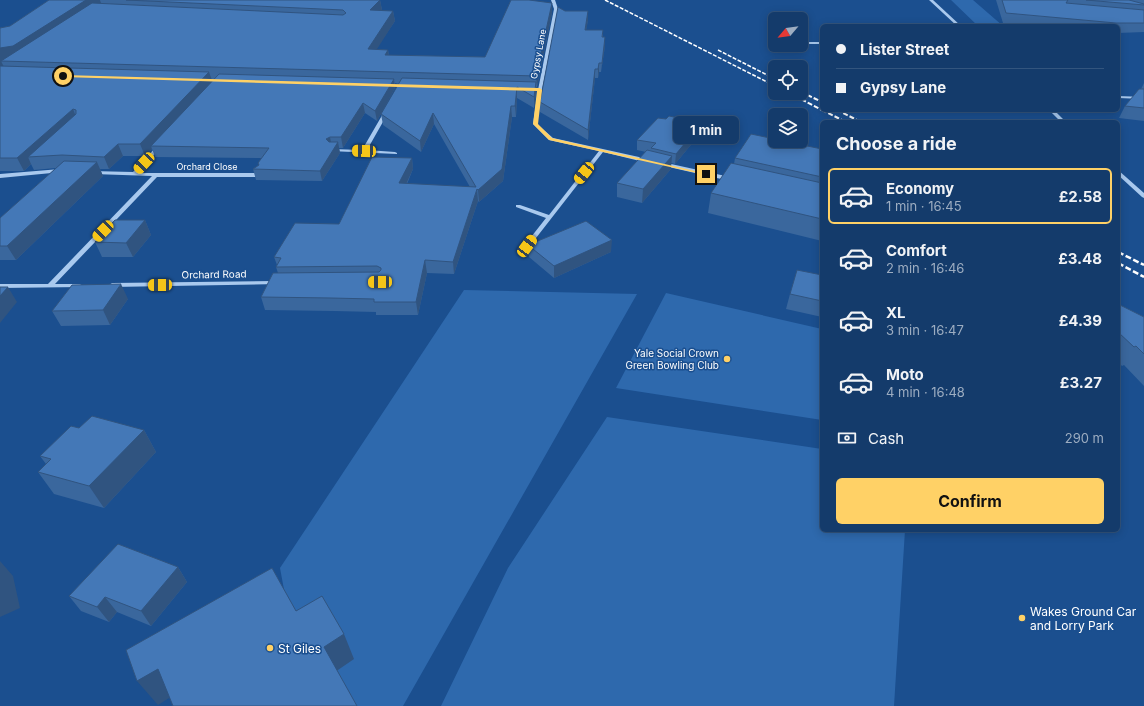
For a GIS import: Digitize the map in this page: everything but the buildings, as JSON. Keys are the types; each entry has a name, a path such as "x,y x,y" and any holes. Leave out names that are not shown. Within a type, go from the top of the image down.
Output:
{"street":[{"name":"Gypsy Lane","path":"553,0 556,10 540,90 535,124 542,132 551,139 735,180"},
{"path":"931,0 957,24"},
{"path":"808,43 820,43"},
{"path":"532,89 540,90"},
{"path":"1120,97 1144,98"},
{"path":"364,151 390,105"},
{"path":"1054,112 1062,120"},
{"path":"134,174 161,145"},
{"path":"332,150 395,153"},
{"path":"527,246 602,151"},
{"path":"27,172 33,167"},
{"path":"0,176 27,172 68,171"},
{"name":"Orchard Close","path":"90,172 156,175 258,175"},
{"path":"1120,174 1144,196"},
{"path":"50,286 156,175"},
{"path":"518,206 549,217"},
{"name":"Orchard Road","path":"105,285 286,283"},
{"path":"0,286 89,286"}],"shaded area":[{"path":"951,0 973,0 1001,24 976,24"},
{"path":"464,290 637,294 403,706 354,706 285,595 280,568"},
{"name":"Yale Social Crown Green Bowling Club","path":"666,293 820,329 820,420 616,388"},
{"path":"607,417 820,449 820,532 905,532 894,706 441,706 508,568"}],"railway":[{"path":"605,0 768,82"},
{"path":"718,50 768,75"},
{"path":"808,95 820,101"},
{"path":"803,100 820,109"},
{"path":"826,112 842,120"},
{"path":"841,112 857,120"},
{"path":"1120,253 1144,265"},
{"path":"1120,264 1144,277"}],"place":[{"name":"Yale Social Crown Green Bowling Club","path":"727,359"},
{"name":"Wakes Ground Car and Lorry Park","path":"1022,618"},
{"name":"St Giles","path":"270,648"}],"route":[{"path":"63,76 540,90 535,124 551,139 706,174"}]}
